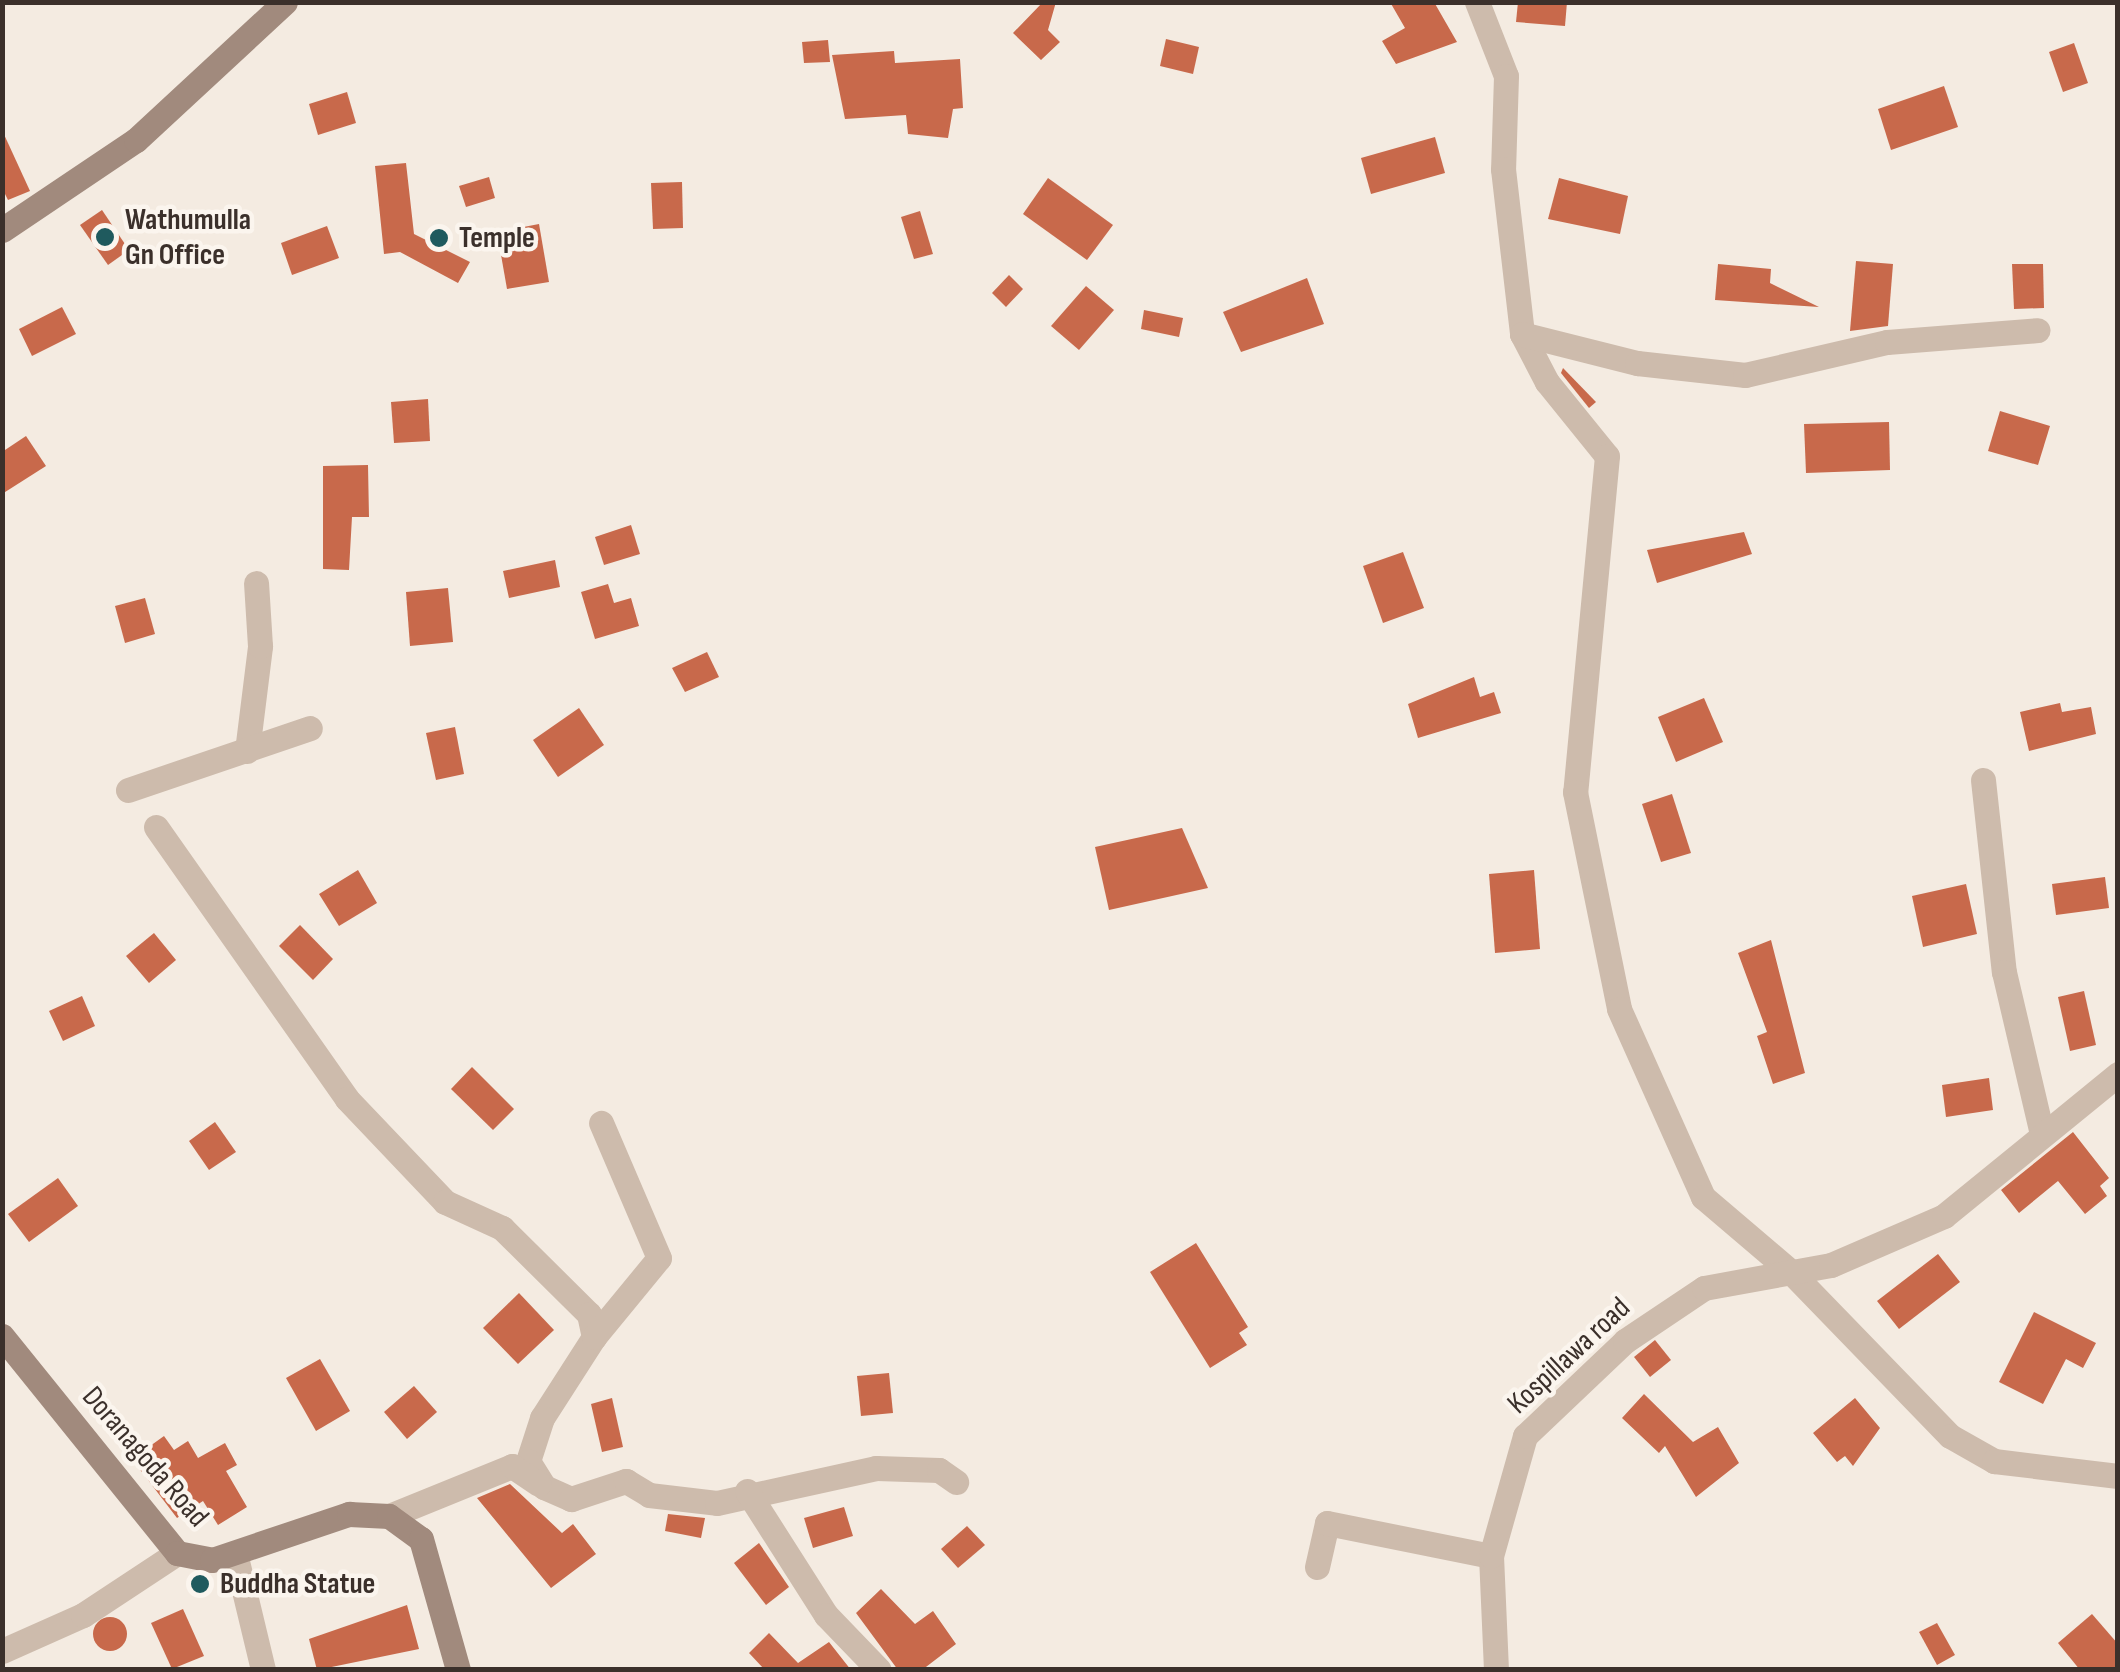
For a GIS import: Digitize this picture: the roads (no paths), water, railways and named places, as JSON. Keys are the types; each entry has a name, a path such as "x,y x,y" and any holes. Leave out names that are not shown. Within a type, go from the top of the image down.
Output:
{"street":[{"path":"2,230 136,140 285,2"},
{"path":"1477,2 1506,76 1503,169 1522,334 1547,382 1607,456 1575,792 1619,1009 1703,1197 1792,1272 1970,1454 2118,1476"},
{"path":"1522,334 1638,363 1745,375 1887,342 2038,330"},
{"path":"247,752 260,646 256,582"},
{"path":"128,790 310,728"},
{"path":"1983,780 2004,972 2042,1134"},
{"path":"156,827 346,1099 445,1202 502,1228 588,1314 594,1336"},
{"name":"Kospillawa road","path":"1496,1670 1490,1556 1525,1436 1625,1341 1704,1288 1858,1256 1944,1216 2118,1074"},
{"path":"544,1486 528,1460 542,1418 594,1336 659,1258 601,1123"},
{"name":"Doranagoda Road","path":"2,1336 177,1552 212,1560 349,1514 389,1516"},
{"path":"389,1516 512,1466 571,1499 626,1481 649,1495 717,1503 747,1491 876,1468 939,1470 956,1482"},
{"path":"747,1491 826,1615 879,1670"},
{"path":"389,1516 422,1539 458,1670"},
{"path":"1317,1567 1327,1522 1490,1556"},
{"path":"2,1651 83,1615 177,1552"},
{"path":"235,1553 263,1670"}],"place":[{"name":"Wathumulla Gn Office","path":"105,237"},
{"name":"Temple","path":"439,238"},
{"name":"Buddha Statue","path":"200,1584"}]}
